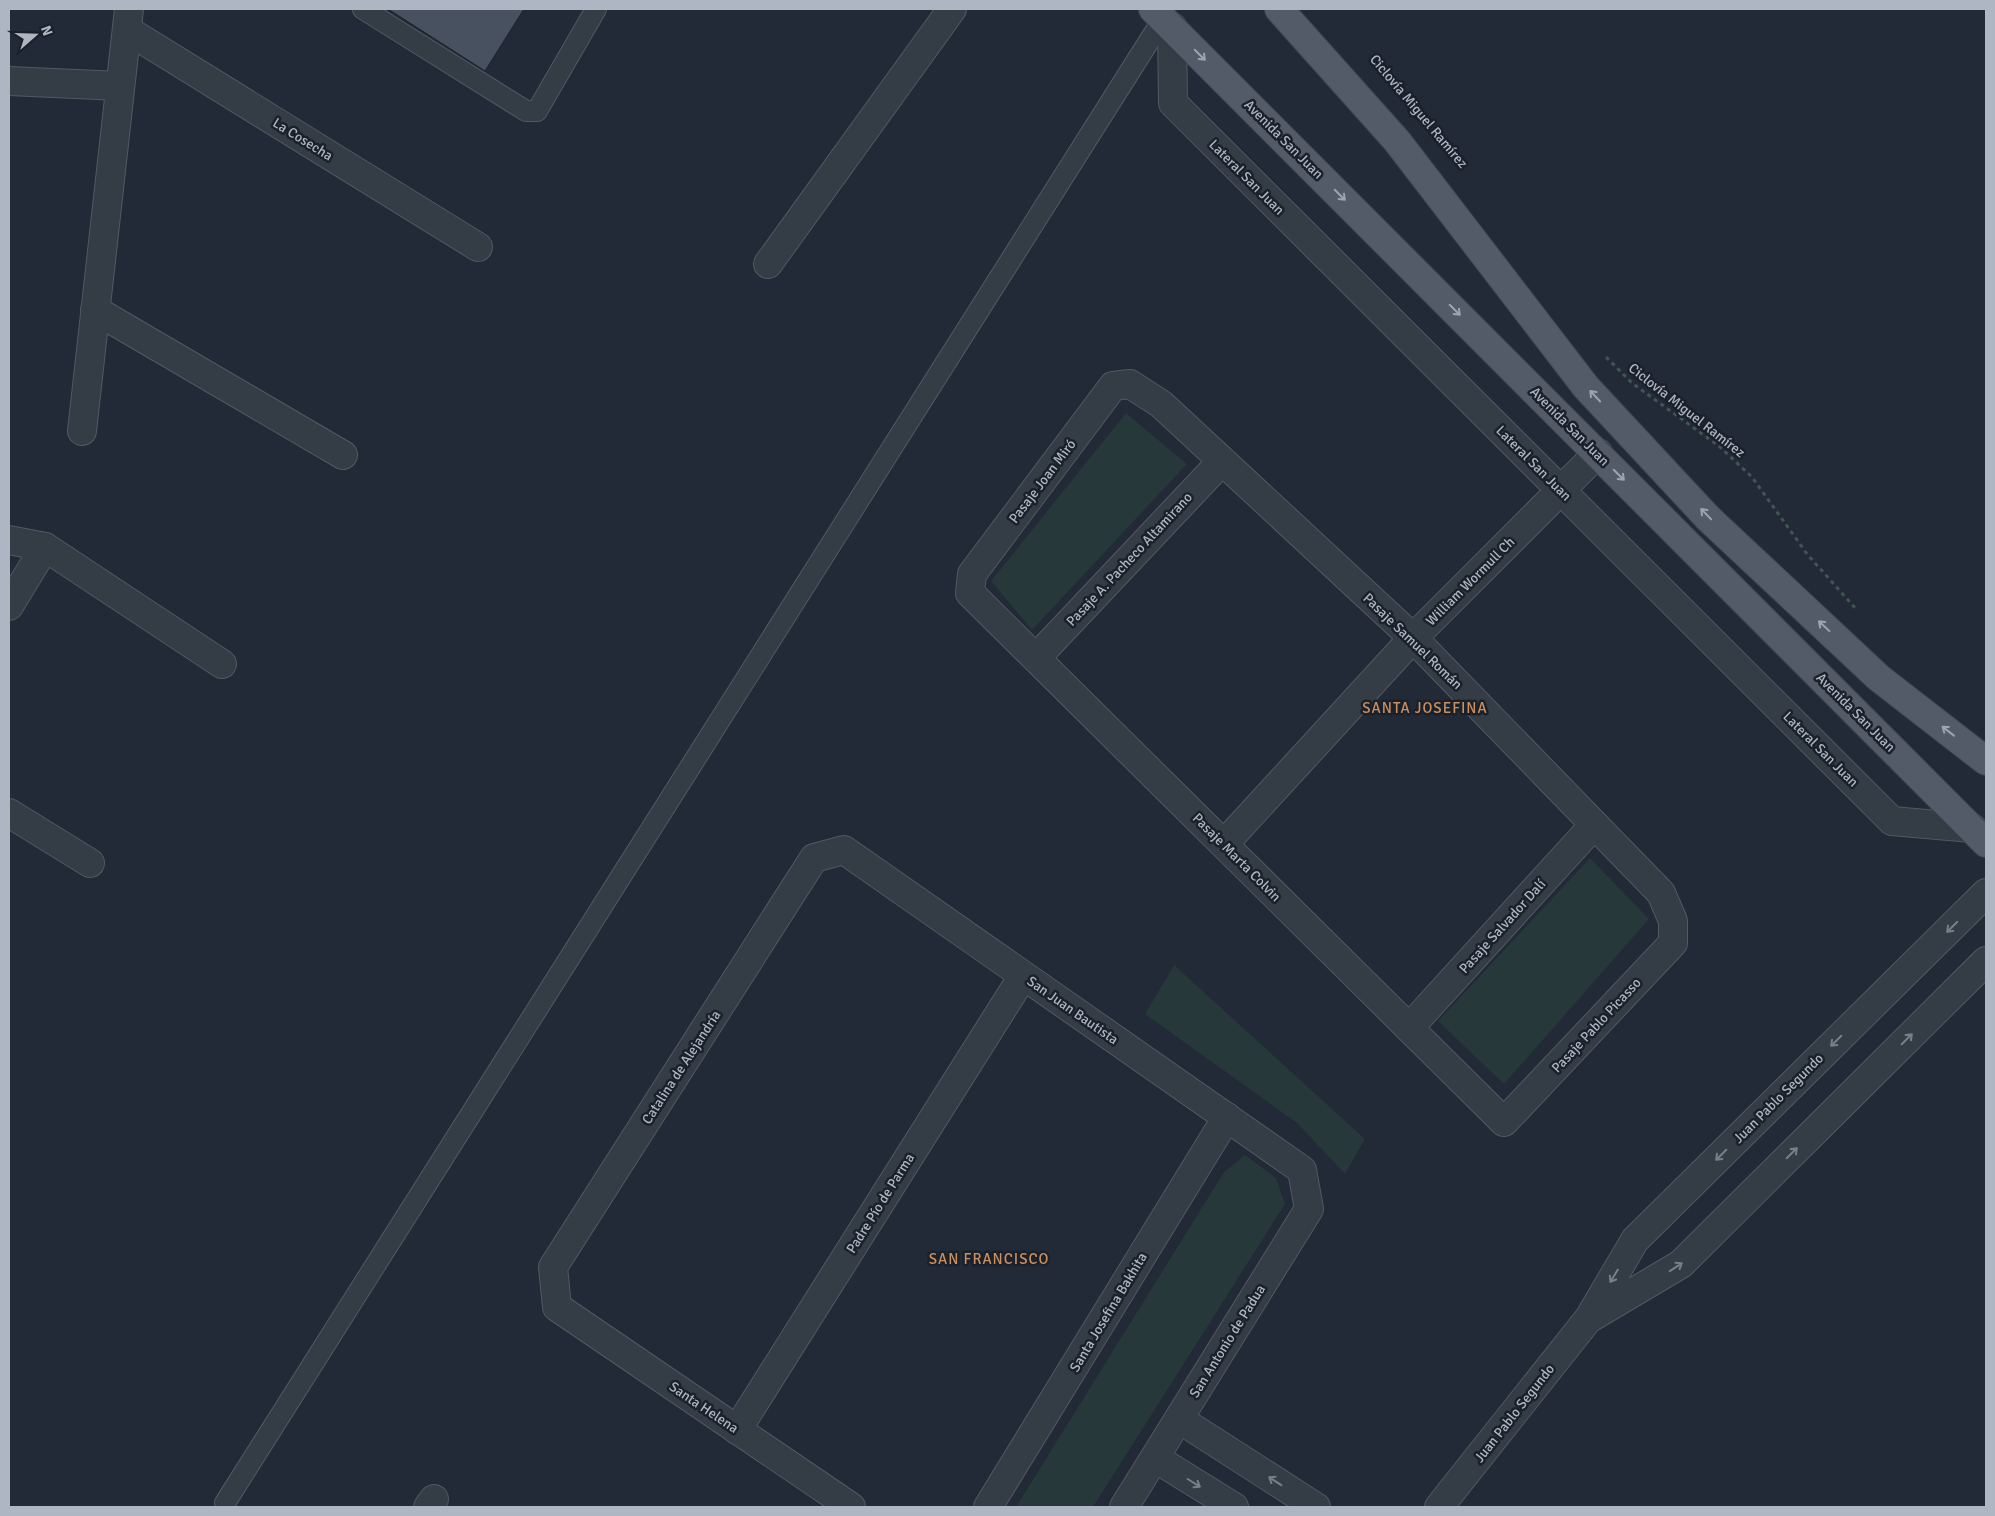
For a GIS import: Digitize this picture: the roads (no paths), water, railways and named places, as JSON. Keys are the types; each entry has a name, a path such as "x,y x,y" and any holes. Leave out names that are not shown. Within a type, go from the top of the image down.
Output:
{"main road":[{"path":"1279,9 1398,141 1586,386 1708,518 1880,678 1986,761"},
{"name":"Avenida San Juan","path":"1163,18 1979,836"}],"street":[{"path":"768,264 952,9"},
{"name":"Lateral San Juan","path":"1163,18 1173,103 1892,821 1979,836"},
{"name":"La Cosecha","path":"82,430 128,19 478,247"},
{"path":"9,81 120,86"},
{"path":"96,310 343,455"},
{"name":"Pasaje Samuel Román","path":"1130,384 1161,404 1413,638 1661,893 1673,921"},
{"name":"Pasaje Joan Miró","path":"970,593 972,574 1113,386 1130,384"},
{"name":"William Wormull Ch","path":"1224,844 1413,638 1598,453"},
{"name":"Pasaje A. Pacheco Altamirano","path":"1036,658 1222,461"},
{"path":"9,540 45,548 222,664"},
{"path":"9,606 45,548"},
{"name":"Pasaje Marta Colvin","path":"970,593 1504,1122"},
{"path":"9,813 90,863"},
{"name":"Pasaje Salvador Dalí","path":"1409,1028 1594,825"},
{"name":"San Juan Bautista","path":"844,850 1302,1170"},
{"name":"Catalina de Alejandría","path":"557,1307 553,1267 814,858 844,850"},
{"name":"Juan Pablo Segundo","path":"1438,1507 1589,1318 1635,1240 1986,892"},
{"name":"Pasaje Pablo Picasso","path":"1504,1122 1673,943 1673,921"},
{"name":"Juan Pablo Segundo","path":"1589,1318 1681,1264 1986,961"},
{"name":"Padre Pío de Parma","path":"737,1430 1023,976"},
{"name":"Santa Josefina Bakhita","path":"988,1507 1227,1117"},
{"name":"San Antonio de Padua","path":"1124,1507 1309,1209 1302,1170"},
{"name":"Santa Helena","path":"557,1307 851,1507"},
{"path":"1179,1419 1316,1507"},
{"path":"1155,1458 1234,1507"}],"lane":[{"path":"363,9 526,111 537,111 596,9"},
{"path":"225,1503 1163,18"}],"district":[{"name":"SANTA JOSEFINA","path":"1425,708"},
{"name":"SAN FRANCISCO","path":"989,1259"}]}
